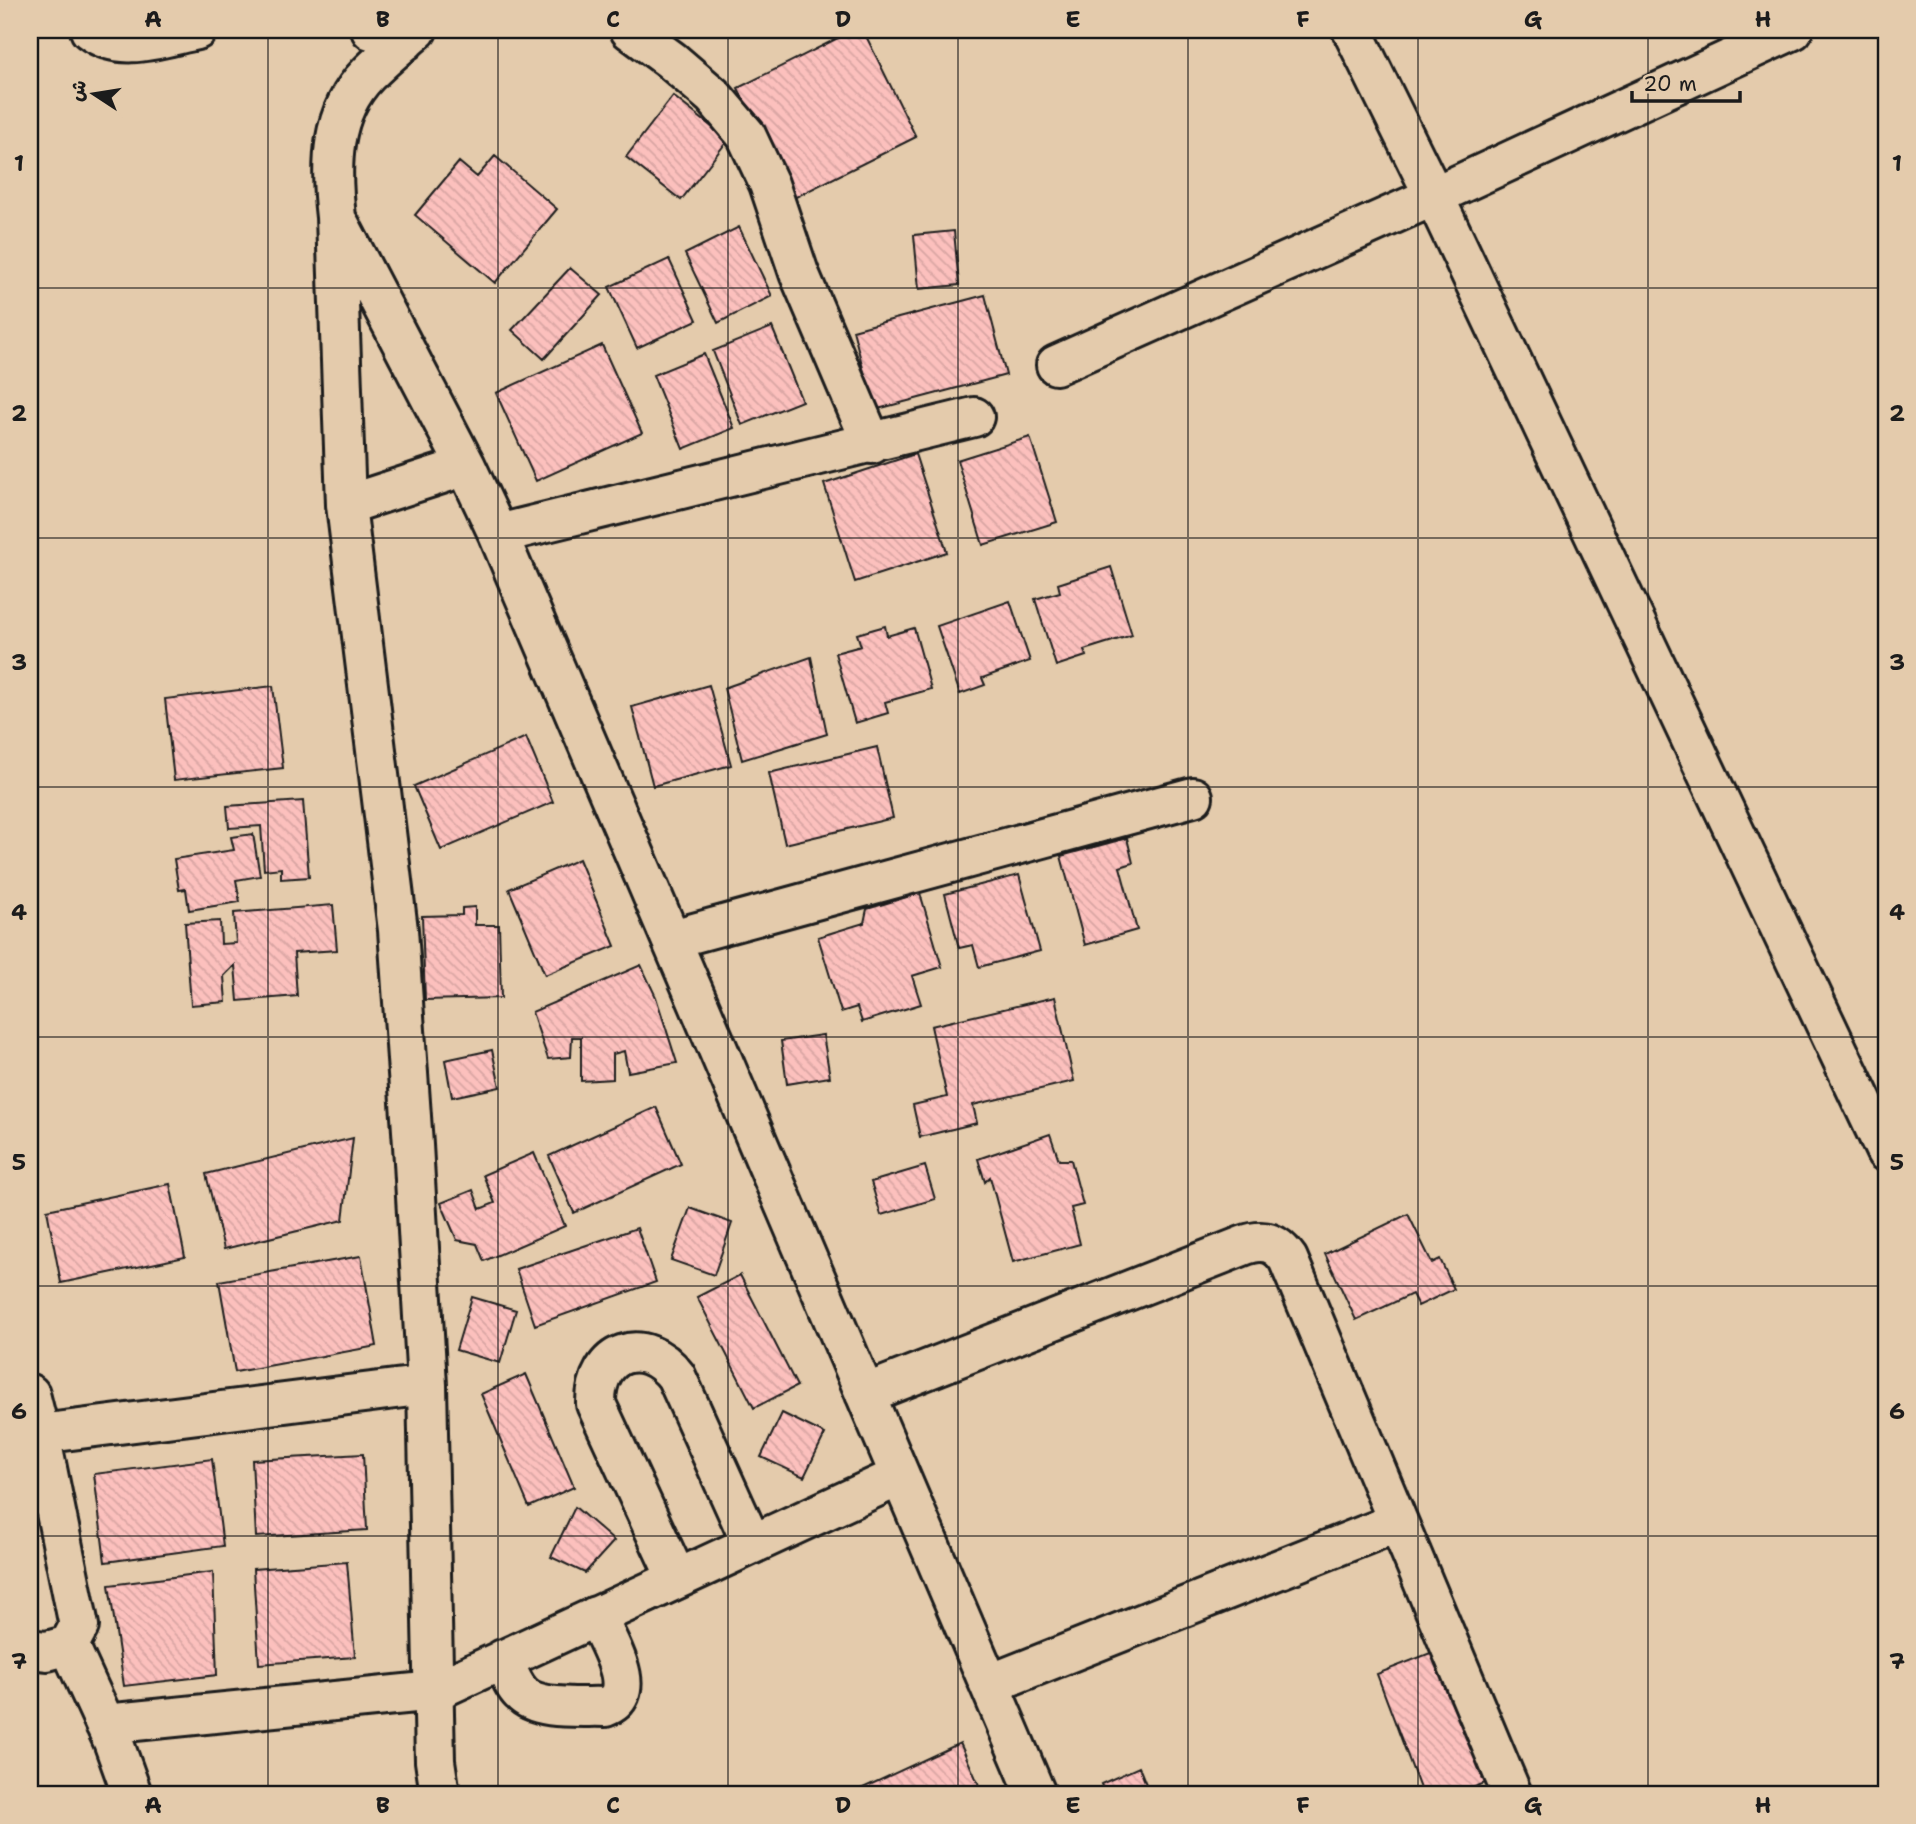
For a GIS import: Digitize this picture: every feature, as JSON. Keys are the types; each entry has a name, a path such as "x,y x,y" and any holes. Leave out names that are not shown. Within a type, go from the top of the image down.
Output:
{"street":[{"path":"90,30 129,45 197,30"},
{"path":"630,30 713,96 746,135 769,184 799,273 872,444"},
{"path":"1352,30 1434,196 1886,1152"},
{"path":"1056,365 1434,196 1793,30"},
{"path":"398,33 344,110 335,136 332,180 336,217 346,505 398,930 427,1385 435,1762 440,1794"},
{"path":"336,217 466,466 498,534 1036,1794"},
{"path":"498,534 974,417"},
{"path":"346,505 466,466"},
{"path":"672,939 1193,797"},
{"path":"865,1394 1254,1241 1275,1245 1288,1259 1511,1794"},
{"path":"677,1579 596,1404 595,1388 600,1373 624,1353 639,1351 654,1354 667,1363 676,1376 752,1544"},
{"path":"40,1434 427,1385"},
{"path":"30,1394 79,1626 69,1645 47,1651 30,1649"},
{"path":"105,1724 435,1690 900,1476"},
{"path":"989,1684 1398,1522"},
{"path":"503,1659 516,1688 528,1700 547,1705 605,1707 613,1704 622,1692 622,1677 596,1616"},
{"path":"69,1645 113,1741 132,1794"}],"building":[{"path":"854,30 863,30 916,137 792,199 738,88"},
{"path":"673,96 728,140 681,200 626,157"},
{"path":"495,156 557,209 495,283 415,215 459,162 477,177"},
{"path":"739,227 772,296 718,323 685,254"},
{"path":"954,231 959,285 919,289 914,235"},
{"path":"669,259 697,320 637,348 609,287"},
{"path":"570,268 602,295 544,359 512,330"},
{"path":"985,295 1006,375 874,410 853,330"},
{"path":"772,327 802,401 742,425 713,351"},
{"path":"602,345 642,433 536,481 496,393"},
{"path":"704,354 734,428 683,449 653,375"},
{"path":"1030,437 1057,522 983,545 957,460"},
{"path":"915,454 947,552 855,582 824,484"},
{"path":"1111,567 1132,635 1084,650 1086,656 1056,666 1035,599 1060,592 1058,584"},
{"path":"1010,601 1030,661 982,678 985,685 960,694 937,626"},
{"path":"885,626 887,636 914,628 931,689 885,702 888,713 855,723 835,653 861,646 857,634"},
{"path":"811,657 827,734 742,760 724,688"},
{"path":"709,685 731,765 653,786 632,707"},
{"path":"273,686 283,768 174,780 165,699"},
{"path":"526,737 553,802 441,850 414,786"},
{"path":"877,747 893,818 785,844 769,773"},
{"path":"303,801 309,877 281,879 281,868 264,870 261,826 229,828 227,806"},
{"path":"253,834 260,876 236,880 240,902 189,910 186,889 179,890 174,859 234,850 231,837"},
{"path":"1127,838 1133,863 1120,867 1137,930 1085,945 1061,856"},
{"path":"579,859 615,946 545,975 509,889"},
{"path":"1019,875 1040,951 979,967 973,945 959,948 945,894"},
{"path":"920,893 942,967 912,976 921,1004 862,1022 857,1007 841,1012 818,937 864,923 867,909"},
{"path":"333,905 337,950 294,953 297,996 238,1001 235,965 224,976 226,1002 191,1005 185,923 220,921 221,944 236,943 234,913"},
{"path":"475,907 475,925 499,925 501,998 425,1000 422,916 462,915 462,908"},
{"path":"641,965 656,997 677,1063 628,1072 624,1051 613,1054 613,1079 581,1081 581,1037 572,1037 571,1057 548,1059 532,1012"},
{"path":"1055,997 1074,1081 973,1105 977,1123 920,1137 913,1105 947,1097 931,1026"},
{"path":"823,1035 830,1077 787,1084 781,1041"},
{"path":"492,1050 500,1087 452,1097 445,1060"},
{"path":"656,1107 681,1164 574,1213 549,1156"},
{"path":"1050,1134 1059,1160 1071,1160 1083,1205 1071,1208 1080,1244 1013,1262 990,1177 985,1182 978,1159"},
{"path":"353,1138 343,1220 224,1249 206,1174"},
{"path":"534,1153 565,1226 484,1261 477,1244 457,1240 441,1203 473,1190 480,1209 495,1203 483,1175"},
{"path":"925,1166 935,1199 881,1215 871,1182"},
{"path":"170,1184 185,1257 61,1283 47,1210"},
{"path":"690,1208 732,1223 714,1275 671,1260"},
{"path":"1408,1214 1432,1263 1440,1259 1454,1289 1418,1306 1412,1294 1356,1320 1325,1254"},
{"path":"637,1228 656,1282 535,1325 516,1269"},
{"path":"361,1256 377,1346 235,1372 219,1281"},
{"path":"740,1275 797,1386 754,1408 697,1297"},
{"path":"472,1297 516,1310 500,1363 456,1350"},
{"path":"526,1374 574,1487 529,1507 481,1394"},
{"path":"782,1413 825,1434 804,1477 761,1457"},
{"path":"363,1454 367,1530 256,1537 252,1460"},
{"path":"212,1459 223,1546 105,1562 94,1474"},
{"path":"575,1507 614,1541 585,1573 551,1557"},
{"path":"347,1562 355,1657 259,1664 253,1569"},
{"path":"213,1572 217,1675 124,1686 109,1585"},
{"path":"1438,1650 1488,1782 1456,1794 1422,1794 1377,1674"},
{"path":"960,1743 983,1794 850,1794"},
{"path":"1139,1767 1150,1794 1105,1794 1101,1784"}]}
